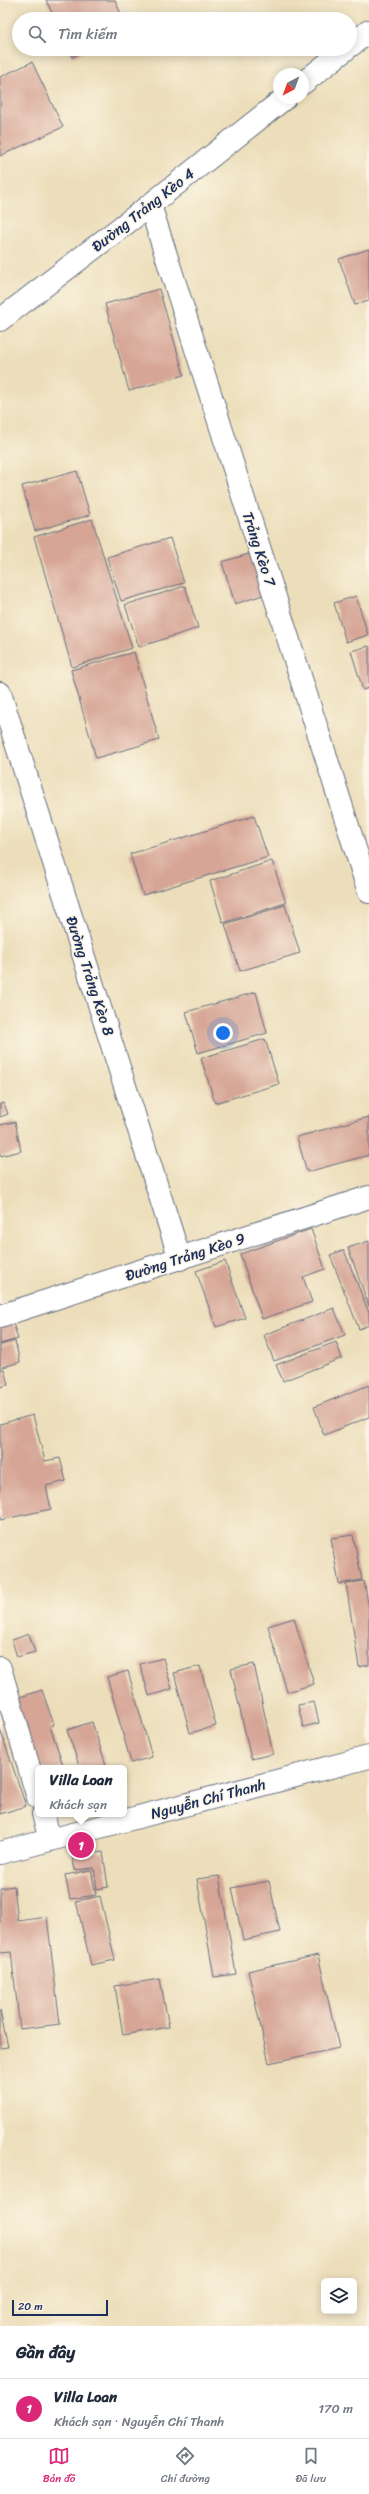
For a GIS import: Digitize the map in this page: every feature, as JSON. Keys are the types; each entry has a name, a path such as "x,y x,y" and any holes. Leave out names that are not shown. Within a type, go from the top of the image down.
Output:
{"street":[{"path":"357,40 369,31"},
{"path":"309,78 337,56"},
{"name":"Đường Trảng Kèo 4","path":"0,320 150,205 277,104"},
{"name":"Trảng Kèo 7","path":"150,205 369,892"},
{"name":"Đường Trảng Kèo 8","path":"0,693 180,1259"},
{"name":"Đường Trảng Kèo 9","path":"0,1316 369,1197"},
{"path":"0,1668 35,1788"},
{"name":"Nguyễn Chí Thanh","path":"0,1853 369,1757"},
{"path":"44,1817 50,1840"}],"building":[{"path":"46,0 115,0 120,12 52,12"},
{"path":"32,62 63,127 0,156 0,77"},
{"path":"369,249 369,301 355,305 339,259"},
{"path":"159,289 184,375 129,391 105,304"},
{"path":"77,471 90,515 35,531 22,486"},
{"path":"92,519 132,648 72,667 34,537"},
{"path":"170,538 184,583 121,601 107,557"},
{"path":"252,553 266,594 235,604 222,562"},
{"path":"185,586 198,628 139,647 125,605"},
{"path":"356,596 368,635 346,642 334,603"},
{"path":"369,646 369,688 363,690 351,651"},
{"path":"134,652 159,740 96,758 71,670"},
{"path":"254,816 268,857 143,895 130,854"},
{"path":"272,861 286,903 223,923 210,881"},
{"path":"285,905 300,953 240,971 225,924"},
{"path":"256,992 267,1033 198,1053 186,1012"},
{"path":"265,1039 279,1084 215,1103 201,1058"},
{"path":"4,1103 8,1114 0,1117 0,1104"},
{"path":"369,1117 369,1155 307,1172 297,1137"},
{"path":"15,1122 21,1151 0,1156 0,1125"},
{"path":"311,1229 325,1269 303,1277 312,1302 262,1319 240,1254"},
{"path":"369,1241 369,1306 348,1248"},
{"path":"344,1250 369,1313 369,1325 359,1329 330,1255"},
{"path":"225,1261 245,1318 216,1327 196,1271"},
{"path":"334,1308 345,1335 274,1361 264,1335"},
{"path":"13,1323 18,1339 0,1344 0,1326"},
{"path":"15,1341 20,1362 0,1368 0,1345"},
{"path":"336,1342 342,1358 283,1381 276,1365"},
{"path":"4,1369 8,1385 0,1387 0,1370"},
{"path":"369,1385 369,1417 324,1435 314,1407"},
{"path":"33,1415 45,1461 60,1458 66,1481 46,1486 51,1509 0,1520 0,1424"},
{"path":"353,1535 362,1580 339,1584 331,1538"},
{"path":"364,1581 369,1609 369,1665 359,1667 346,1584"},
{"path":"294,1618 314,1684 287,1692 268,1626"},
{"path":"29,1634 35,1652 17,1657 12,1640"},
{"path":"163,1658 172,1689 149,1696 140,1664"},
{"path":"254,1664 273,1754 251,1759 231,1669"},
{"path":"200,1666 216,1726 190,1733 174,1673"},
{"path":"128,1671 152,1757 131,1763 107,1677"},
{"path":"42,1690 54,1725 50,1726 63,1765 37,1765 14,1699"},
{"path":"314,1702 319,1723 303,1727 298,1705"},
{"path":"92,1722 106,1765 79,1765 67,1730"},
{"path":"0,1729 26,1806 0,1814"},
{"path":"103,1852 108,1887 97,1889 94,1868 75,1870 72,1856"},
{"path":"91,1870 96,1895 70,1899 65,1875"},
{"path":"219,1876 236,1974 214,1977 197,1879"},
{"path":"269,1881 280,1932 243,1940 232,1888"},
{"path":"14,1886 18,1921 47,1917 60,2024 20,2029 11,1952 0,1953 0,1888"},
{"path":"100,1896 115,1960 91,1965 76,1901"},
{"path":"318,1955 339,2048 269,2063 248,1971"},
{"path":"160,1979 169,2027 123,2035 115,1986"},
{"path":"0,2011 8,2047 0,2048"}],"place":[{"name":"Villa Loan","path":"81,1845"}]}
